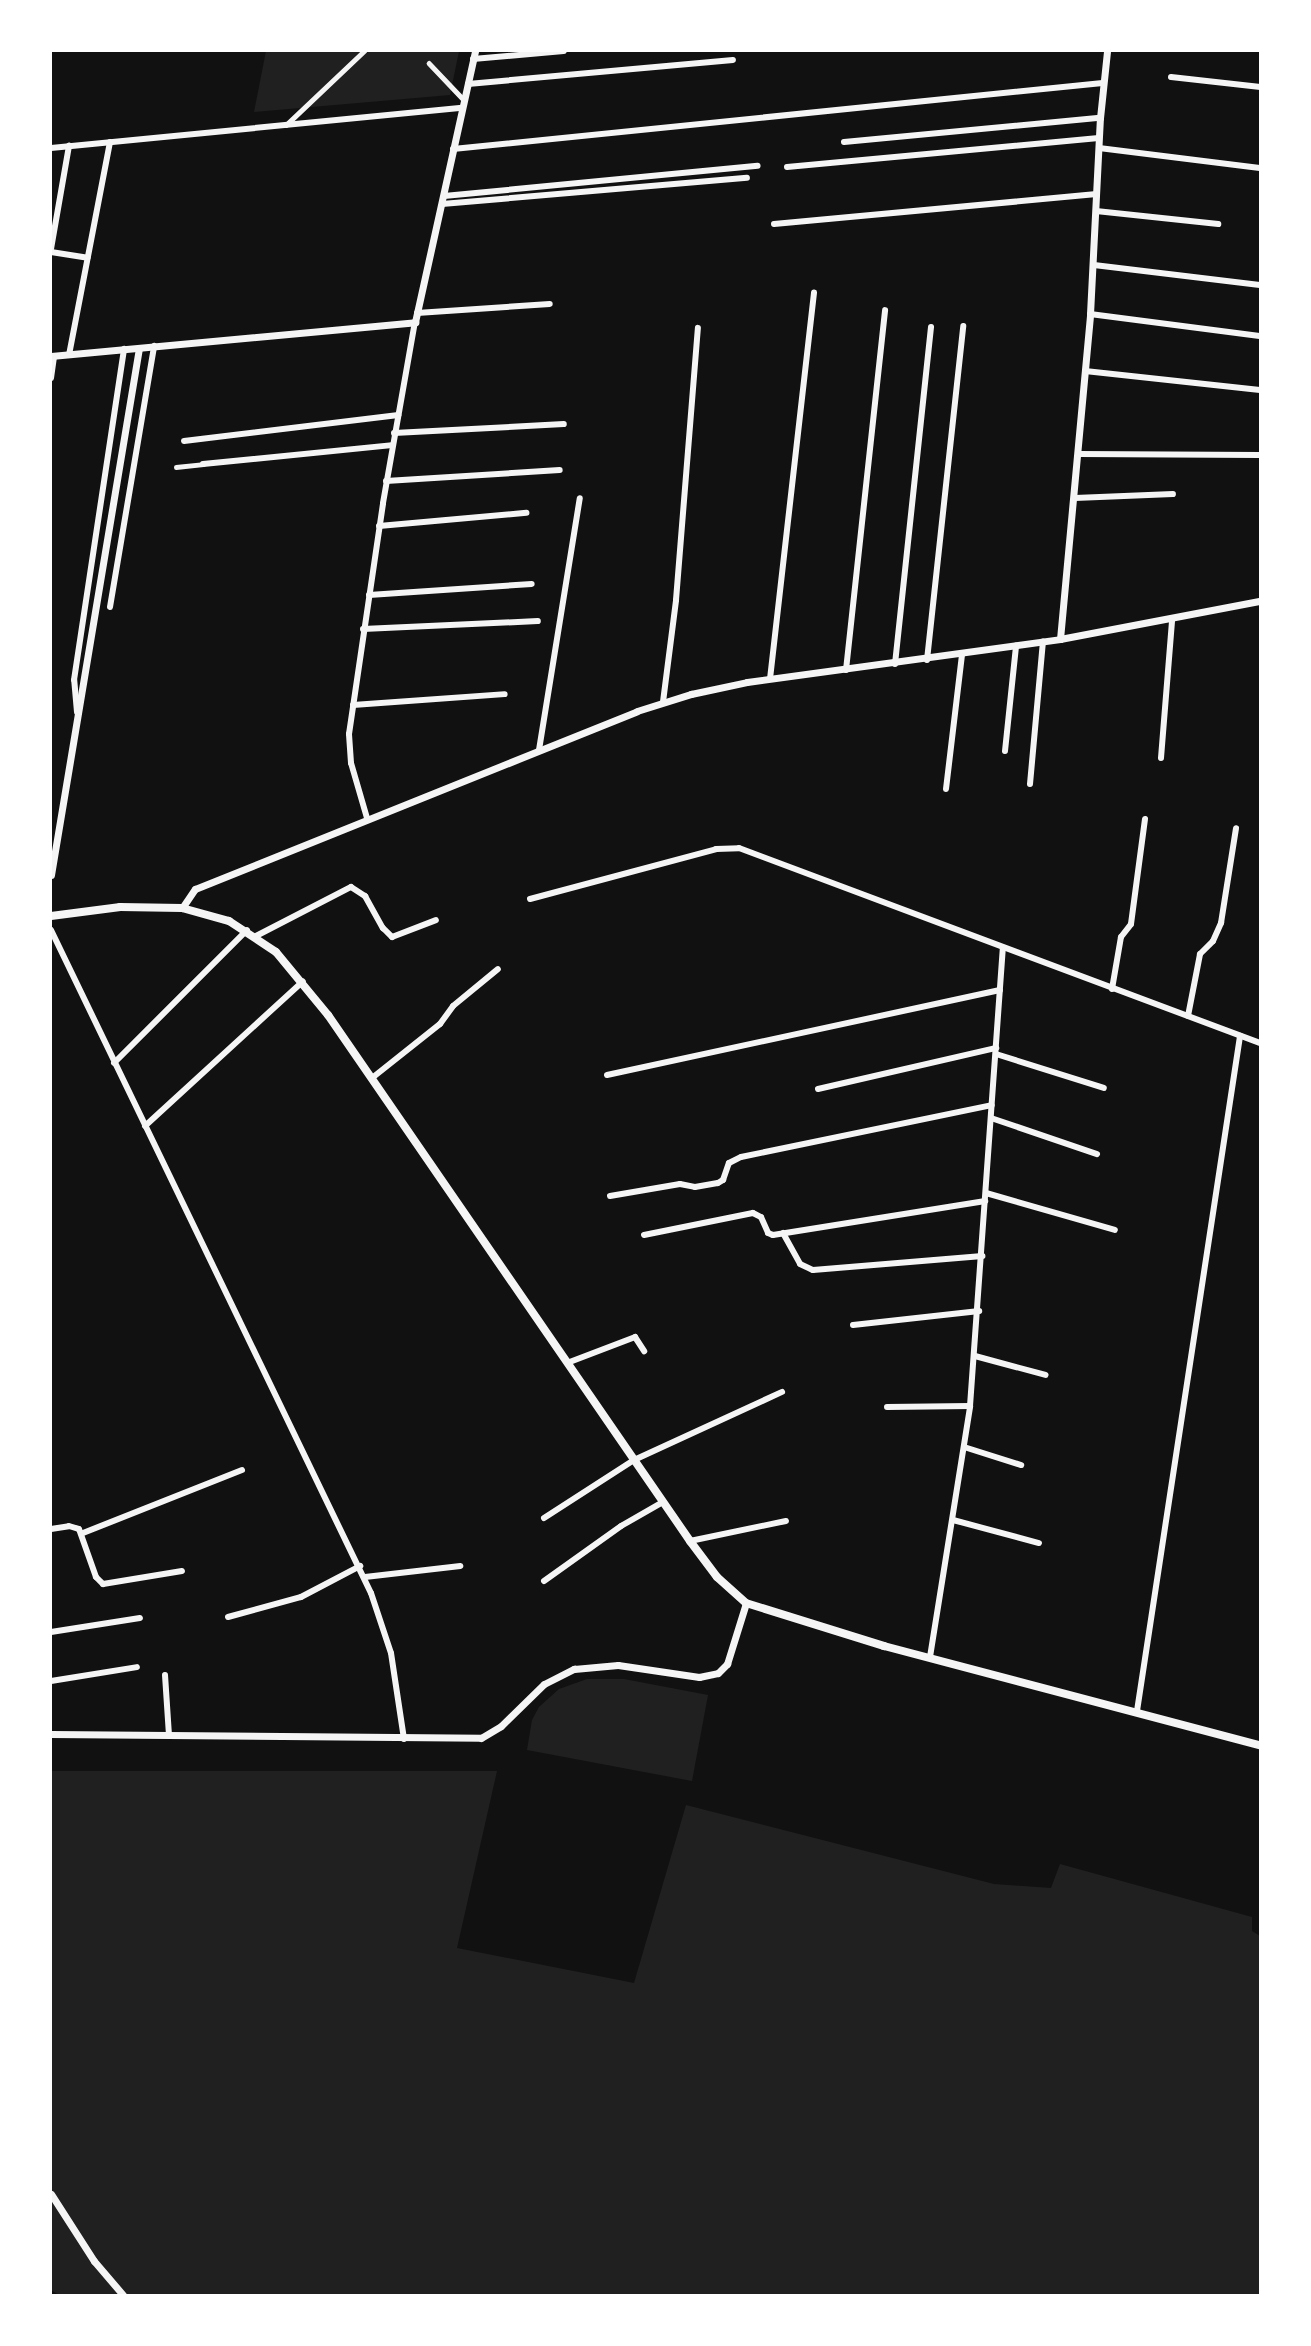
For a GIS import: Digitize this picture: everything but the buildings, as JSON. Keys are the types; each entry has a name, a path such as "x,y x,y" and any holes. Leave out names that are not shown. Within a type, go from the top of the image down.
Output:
{"main road":[{"path":"51,916 120,906 182,908 212,915 256,936 303,981 690,1541 717,1577 747,1603 786,1617 930,1657 1260,1745"}],"street":[{"path":"286,125 364,51"},
{"path":"368,818 350,755 353,705 363,629 394,433 415,322 474,55 564,51"},
{"path":"1060,639 1086,371 1094,265 1100,118 1107,51"},
{"path":"468,84 733,60"},
{"path":"429,63 463,104"},
{"path":"1171,77 1260,87"},
{"path":"453,149 1103,83"},
{"path":"51,148 463,104"},
{"path":"844,142 1100,118"},
{"path":"787,167 1099,138"},
{"path":"69,355 110,142"},
{"path":"69,146 51,250 88,258"},
{"path":"1099,148 1260,168"},
{"path":"443,200 758,166"},
{"path":"443,200 747,178"},
{"path":"774,223 1097,194"},
{"path":"1096,211 1218,225"},
{"path":"1094,265 1260,285"},
{"path":"770,679 814,292"},
{"path":"417,313 550,304"},
{"path":"846,670 885,310"},
{"path":"1090,314 1260,336"},
{"path":"51,378 52,356 415,322"},
{"path":"927,660 963,326"},
{"path":"895,664 931,327"},
{"path":"663,702 676,600 698,328"},
{"path":"110,607 154,346"},
{"path":"51,875 139,348"},
{"path":"77,714 74,680 124,349"},
{"path":"1086,371 1260,390"},
{"path":"184,441 398,415"},
{"path":"394,433 564,424"},
{"path":"176,467 393,445"},
{"path":"1079,454 1260,454"},
{"path":"386,481 560,470"},
{"path":"1075,498 1173,494"},
{"path":"538,750 580,498"},
{"path":"379,526 526,513"},
{"path":"369,595 532,584"},
{"path":"182,908 195,889 663,702 710,689 770,679 927,660 1044,642 1172,620 1260,600"},
{"path":"1161,758 1172,620"},
{"path":"363,629 538,621"},
{"path":"1030,784 1044,642"},
{"path":"1005,751 1016,646"},
{"path":"946,789 962,655"},
{"path":"353,705 505,694"},
{"path":"1112,989 1121,937 1131,924 1145,819"},
{"path":"1188,1016 1200,954 1213,941 1221,923 1236,828"},
{"path":"530,899 729,847 771,860 1260,1043"},
{"path":"256,936 351,887 366,895 383,928 392,937 436,920"},
{"path":"51,930 365,1577 391,1653 404,1739"},
{"path":"114,1063 247,930"},
{"path":"930,1657 970,1406 979,1311 1003,949"},
{"path":"372,1078 440,1024 453,1006 498,969"},
{"path":"145,1126 303,981"},
{"path":"607,1075 1000,990"},
{"path":"1137,1711 1240,1036"},
{"path":"818,1089 996,1051 1104,1088"},
{"path":"610,1196 680,1184 695,1187 718,1184 723,1180 729,1163 741,1157 992,1105"},
{"path":"991,1118 1097,1154"},
{"path":"644,1235 753,1213 761,1217 770,1235 985,1197 1115,1230"},
{"path":"783,1233 800,1264 813,1270 982,1256"},
{"path":"853,1325 979,1311"},
{"path":"567,1363 635,1337 643,1351"},
{"path":"975,1356 1046,1375"},
{"path":"544,1518 634,1460 782,1392"},
{"path":"887,1407 970,1406"},
{"path":"964,1447 1021,1465"},
{"path":"83,1533 242,1470"},
{"path":"544,1581 621,1526 663,1502"},
{"path":"953,1520 1039,1543"},
{"path":"690,1541 786,1521"},
{"path":"51,1529 74,1526 83,1533 94,1571 103,1584 182,1571"},
{"path":"228,1618 301,1597 360,1566"},
{"path":"365,1577 460,1566"},
{"path":"51,1734 481,1738 501,1726 544,1685 563,1673 588,1666 634,1665 699,1677 718,1674 727,1664 747,1603"},
{"path":"51,1632 140,1618"},
{"path":"51,1681 136,1667"},
{"path":"165,1675 169,1736"},
{"path":"51,2194 94,2260 123,2295"}],"shaded area":[{"path":"266,51 459,51 450,95 254,112"},
{"path":"587,1679 624,1679 708,1695 692,1781 527,1750 532,1720 539,1707 559,1689"},
{"path":"51,1771 497,1771 457,1948 634,1983 686,1805 994,1884 1051,1888 1060,1864 1252,1917 1252,1931 1260,1936 1260,2295 59,2295 51,2290"}]}
